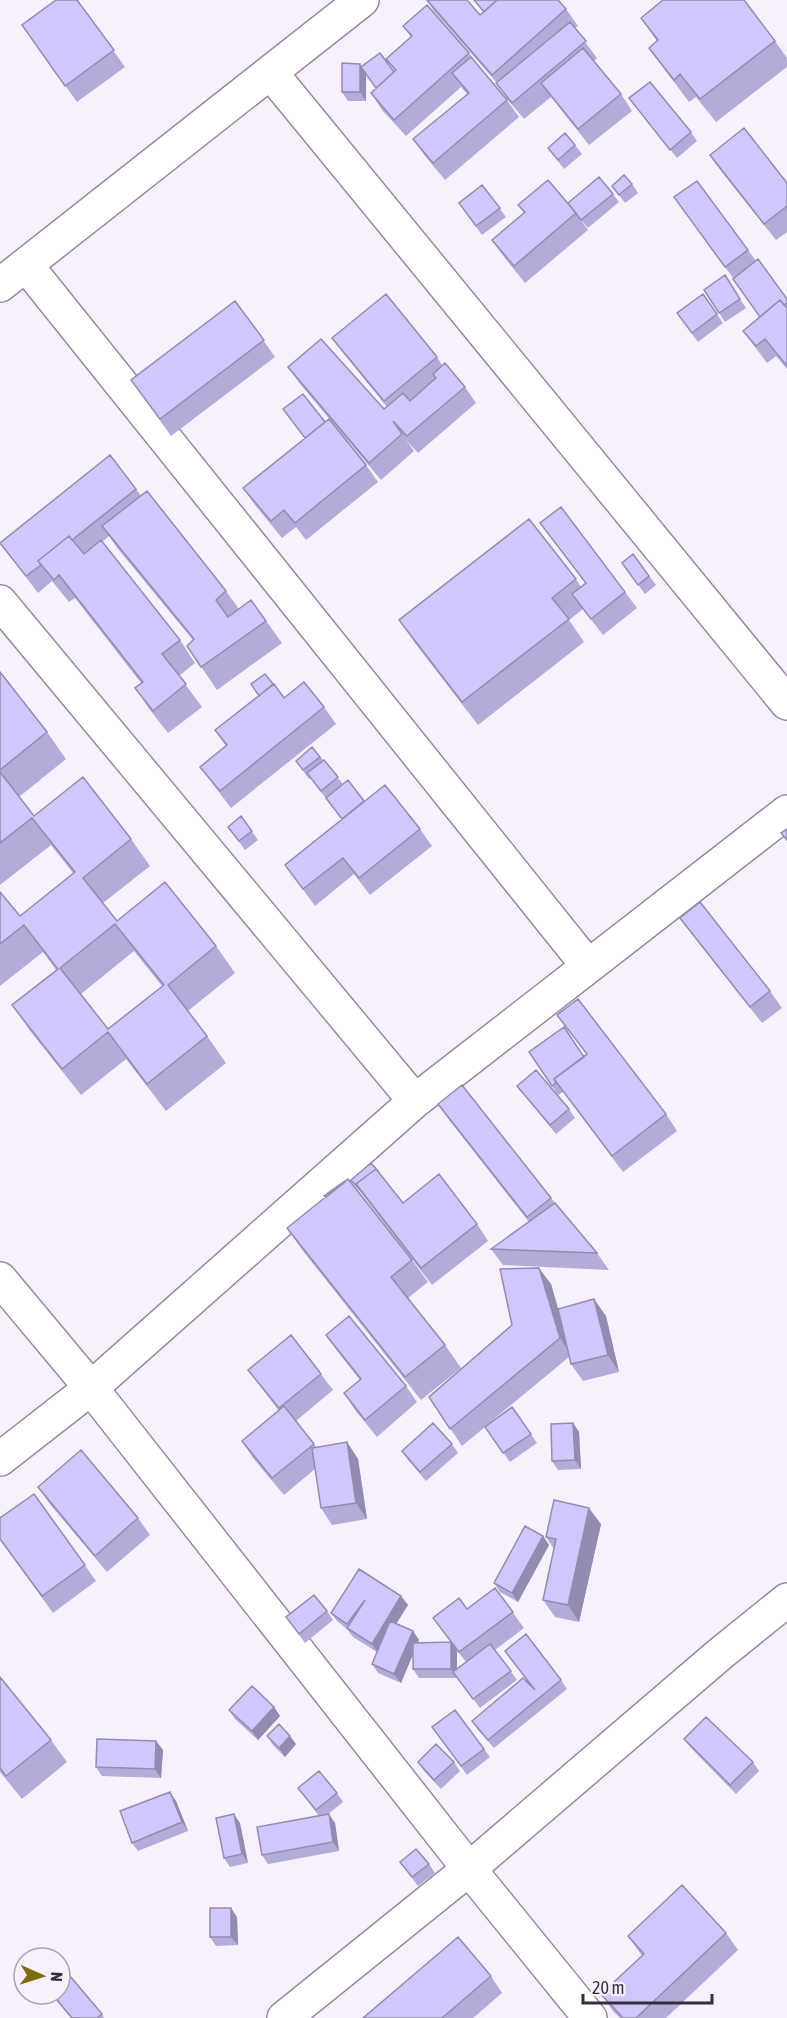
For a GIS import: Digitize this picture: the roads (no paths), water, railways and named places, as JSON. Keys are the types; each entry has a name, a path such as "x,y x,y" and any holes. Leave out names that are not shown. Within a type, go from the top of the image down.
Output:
{"street":[{"path":"0,285 362,0"},
{"path":"271,72 787,703"},
{"path":"26,265 588,966"},
{"path":"0,602 416,1101"},
{"path":"0,1459 91,1388 416,1101 787,812"},
{"path":"0,1279 91,1388 469,1869 590,2018"},
{"path":"285,2018 469,1869 720,1654 787,1600"}]}
